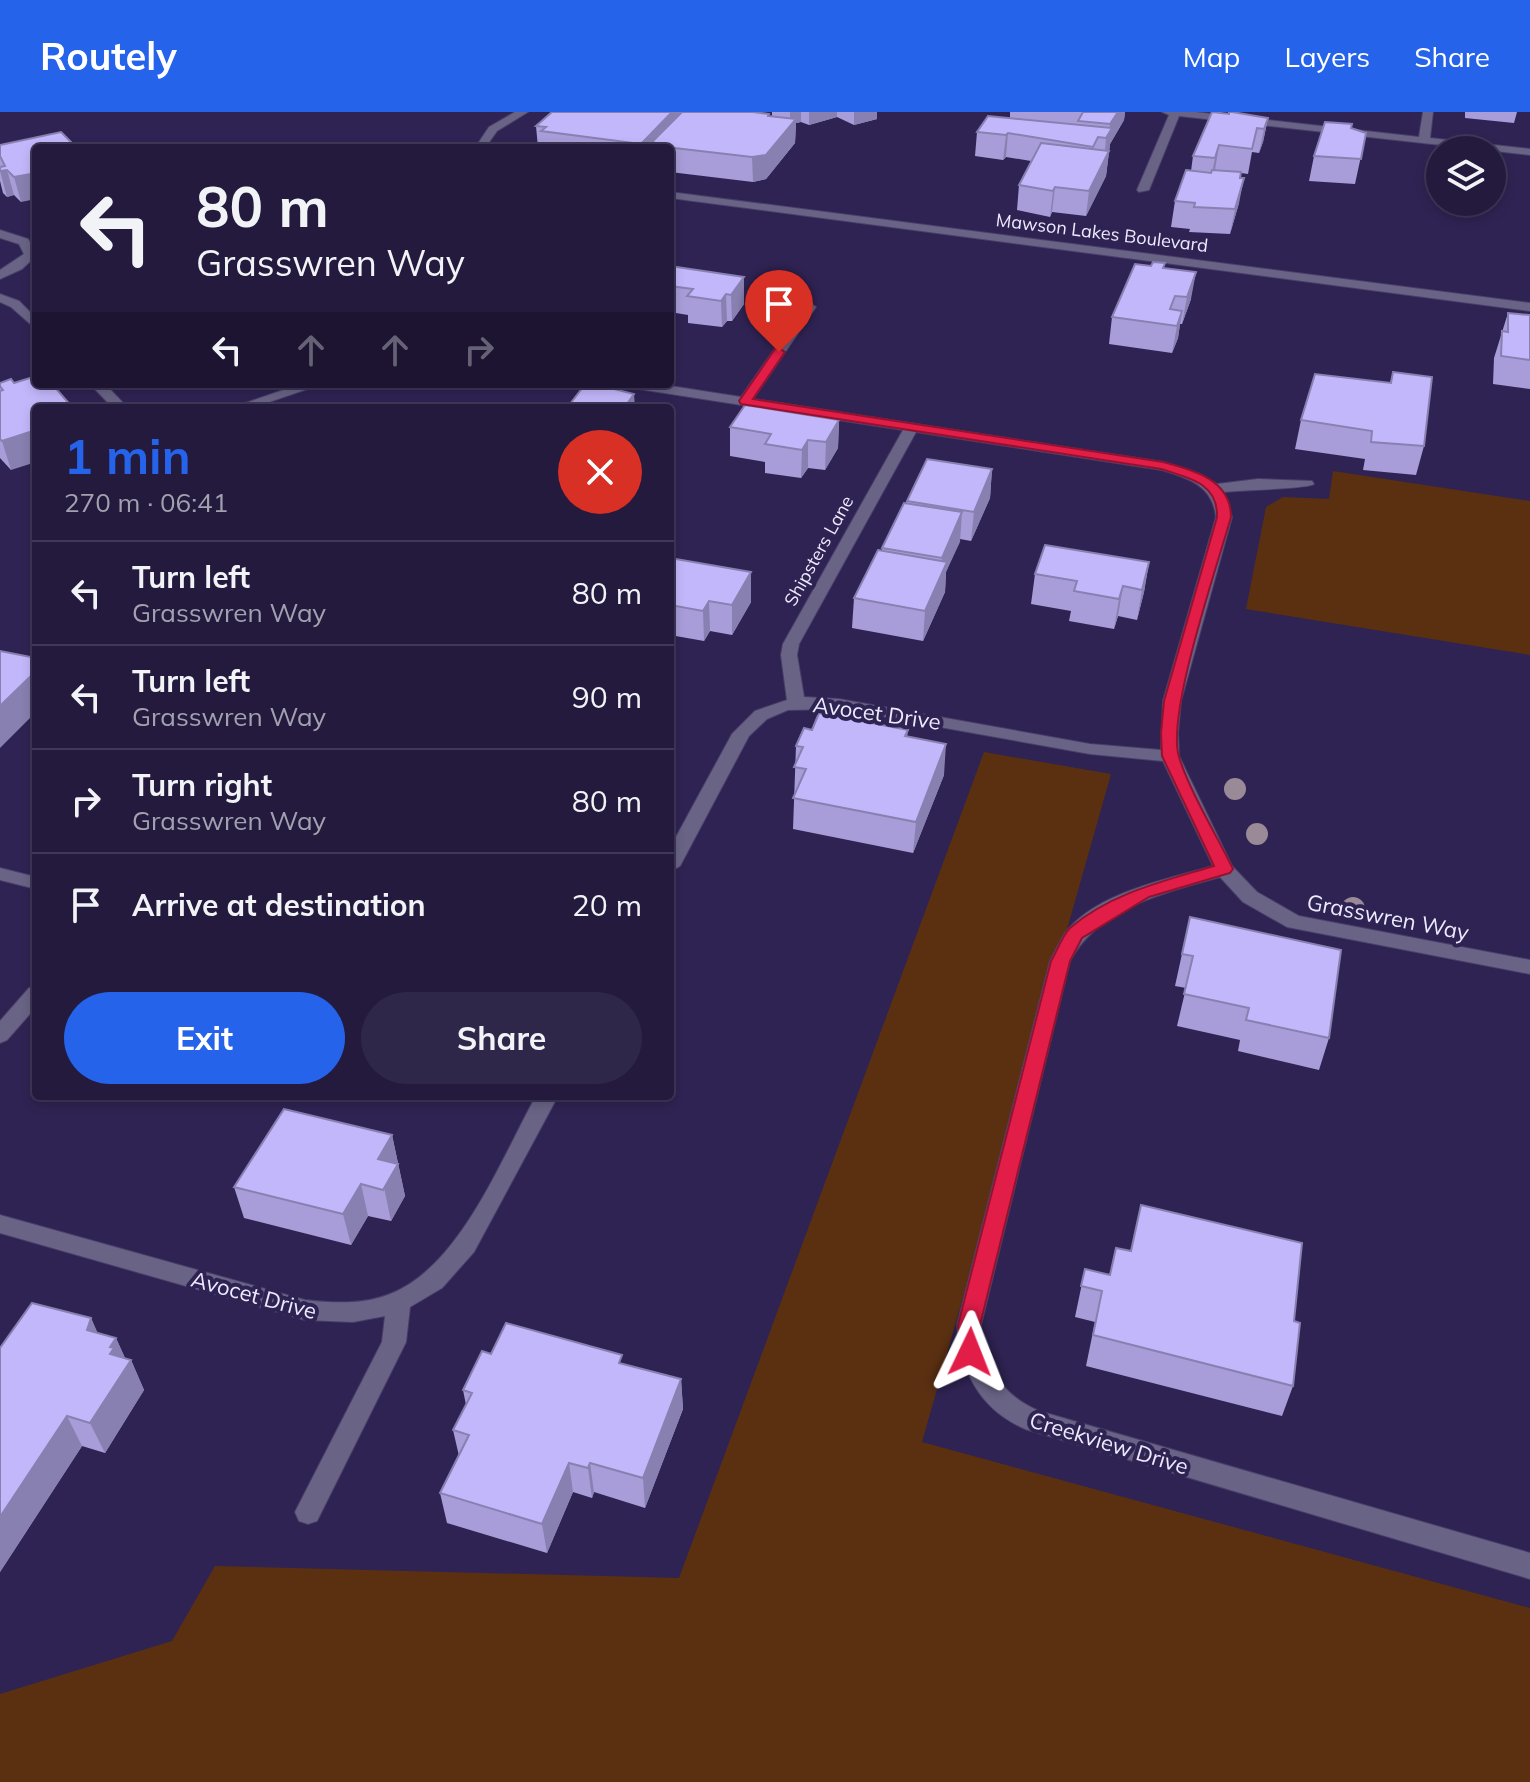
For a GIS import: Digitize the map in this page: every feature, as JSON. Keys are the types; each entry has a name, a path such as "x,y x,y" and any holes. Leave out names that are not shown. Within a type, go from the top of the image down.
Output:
{"street":[{"path":"483,144 493,129 523,112"},
{"path":"1167,112 1530,152"},
{"path":"1424,141 1428,112"},
{"path":"1143,190 1175,113"},
{"name":"Mawson Lakes Boulevard","path":"674,196 1530,307"},
{"path":"4,235 32,231"},
{"path":"0,298 18,266 32,251 24,242 4,235"},
{"path":"10,284 32,319"},
{"path":"745,401 810,307"},
{"path":"101,388 117,404"},
{"path":"251,404 302,388"},
{"path":"659,388 1163,466 1199,477 1215,489 1258,483 1307,484"},
{"name":"Shipsters Lane","path":"796,702 789,655 791,644 912,427"},
{"name":"Grasswren Way","path":"1215,489 1224,504 1224,517 1172,701 1170,756 1224,869 1250,897 1294,922 1530,967"},
{"name":"Avocet Drive","path":"674,859 750,722 778,706 796,702 839,704 1090,749 1170,756"},
{"name":"Creekview Drive","path":"1224,869 1142,893 1108,912 1075,934 1060,961 969,1325 970,1352 982,1383 1016,1414 1034,1421 1530,1566"},
{"path":"0,874 32,882"},
{"path":"0,1035 32,998"},
{"name":"Avocet Drive","path":"0,1224 305,1310 329,1314 369,1312 398,1303 431,1285 459,1254 545,1100"},
{"path":"308,1512 394,1342 398,1303"}],"shaded area":[{"path":"1333,471 1530,501 1530,655 1246,609 1266,507 1283,497 1329,499"},
{"path":"984,752 1111,774 922,1442 1530,1608 1530,1782 0,1782 0,1694 172,1641 215,1566 679,1578"}],"building":[{"path":"552,112 672,112 641,144 541,131 546,127 536,126"},
{"path":"682,112 753,112 796,119 766,155 752,157 674,148 674,144 652,142"},
{"path":"1083,112 1118,112 1110,124 1078,121"},
{"path":"1212,112 1268,118 1264,129 1257,128 1252,149 1219,145 1215,158 1193,156"},
{"path":"988,116 1112,128 1106,138 1098,137 1093,147 1008,133 977,132"},
{"path":"1325,122 1352,124 1351,128 1366,133 1361,159 1314,156"},
{"path":"61,132 73,144 32,144 32,174 14,177 7,170 0,171 0,167 5,166 0,156 0,145"},
{"path":"1041,143 1109,151 1089,191 1055,187 1053,191 1019,185"},
{"path":"1186,170 1241,172 1240,178 1244,178 1235,209 1194,207 1195,203 1175,201"},
{"path":"1153,262 1165,263 1163,268 1196,272 1187,297 1175,296 1170,309 1182,311 1177,326 1112,317 1135,264 1151,266"},
{"path":"674,267 744,277 731,295 726,294 721,301 687,296 693,289 674,287"},
{"path":"1508,313 1530,315 1530,360 1501,356 1502,331 1508,332"},
{"path":"1393,372 1432,377 1424,446 1371,442 1372,431 1301,420 1315,374 1391,383"},
{"path":"32,377 32,388 56,388 70,404 32,404 32,431 2,441 0,391 3,390 0,383 11,379 14,383"},
{"path":"582,388 610,388 634,394 627,404 570,404"},
{"path":"745,405 839,420 826,442 808,440 802,450 765,444 771,434 730,427"},
{"path":"927,459 992,469 974,512 907,501"},
{"path":"904,503 962,512 942,558 882,548"},
{"path":"1045,545 1149,562 1142,590 1123,586 1119,599 1074,591 1077,581 1035,574"},
{"path":"878,550 947,562 925,611 854,598"},
{"path":"674,559 751,572 732,605 709,601 703,611 674,606"},
{"path":"0,651 32,657 32,675 0,706"},
{"path":"819,713 908,730 905,736 946,744 916,822 793,798 806,769 794,767 803,747 796,746 804,728 812,730"},
{"path":"1190,917 1341,950 1329,1038 1246,1020 1249,1008 1184,994 1193,956 1182,954"},
{"path":"284,1109 392,1135 378,1159 398,1164 383,1190 361,1184 343,1214 234,1187"},
{"path":"1141,1205 1302,1243 1294,1321 1300,1323 1293,1386 1093,1335 1102,1291 1081,1286 1085,1269 1110,1275 1116,1248 1131,1251"},
{"path":"32,1303 91,1318 87,1330 116,1338 110,1347 114,1348 110,1354 131,1360 90,1423 67,1416 0,1517 0,1348"},
{"path":"506,1323 622,1355 619,1363 681,1379 643,1478 590,1463 588,1468 569,1463 542,1524 440,1493 469,1435 453,1430 472,1393 463,1390 482,1351 491,1354"}],"route":[{"path":"779,352 745,401 1163,466 1199,477 1215,489 1224,504 1224,517 1172,701 1169,733 1170,756 1224,869 1142,893 1108,912 1075,934 1060,961 969,1325 970,1352"}]}
